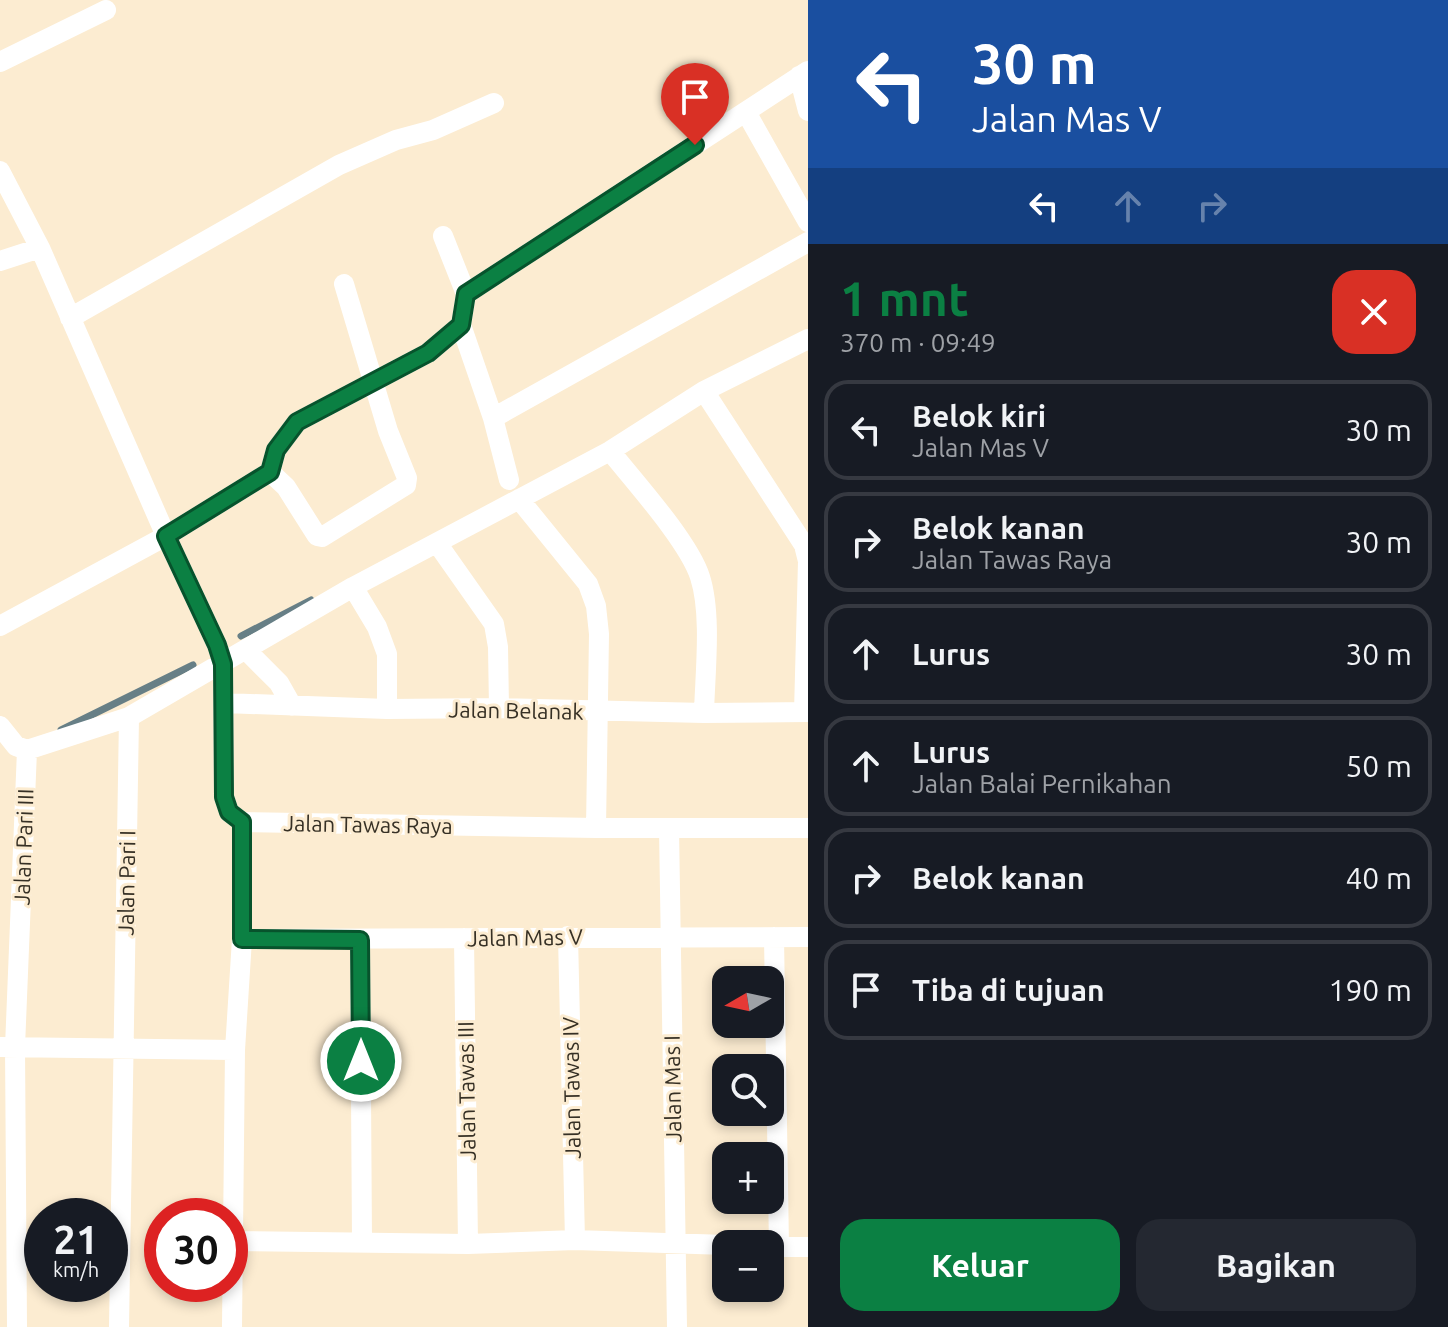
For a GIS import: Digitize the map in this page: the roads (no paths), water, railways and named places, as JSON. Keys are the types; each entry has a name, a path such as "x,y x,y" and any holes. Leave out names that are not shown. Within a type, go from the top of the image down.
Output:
{"street":[{"path":"0,62 106,10"},
{"path":"466,294 804,73 808,107"},
{"path":"70,318 339,165 396,140 433,130 494,103"},
{"path":"746,112 808,222"},
{"path":"0,171 40,248 223,664 224,797 229,812 242,822 242,939 235,1050 235,1198"},
{"path":"443,236 466,294 461,325 493,418 509,480"},
{"path":"493,418 808,242"},
{"path":"0,261 40,248"},
{"path":"270,472 286,487 317,536 322,537 406,485 407,478 373,382 344,284"},
{"path":"0,626 166,536 270,472 276,450 297,422 428,353 461,325"},
{"path":"0,726 16,746 27,750 129,717 353,587 610,451 704,391 804,349"},
{"path":"704,391 804,545 808,561 806,712"},
{"path":"610,451 691,555 700,576 706,601 704,713"},
{"path":"519,499 588,584 596,606 599,634 596,828"},
{"path":"437,543 494,624 498,647 499,708"},
{"path":"353,587 377,627 387,654 387,709"},
{"path":"246,650 279,683 292,706"},
{"name":"Jalan Belanak","path":"225,703 387,709 806,712"},
{"name":"Jalan Pari I","path":"119,1327 129,717"},
{"name":"Jalan Pari III","path":"17,1327 8,1255 7,1047 27,750"},
{"name":"Jalan Tawas Raya","path":"242,822 808,828"},
{"name":"Jalan Mas I","path":"669,828 677,1327"},
{"name":"Jalan Tawas IV","path":"568,936 575,1240"},
{"path":"774,937 774,1230"},
{"name":"Jalan Mas V","path":"242,939 808,937"},
{"name":"Jalan Tawas III","path":"464,938 468,1244"},
{"path":"360,940 362,1242"},
{"path":"7,1047 235,1050"},
{"path":"248,1241 468,1244 575,1240 712,1244"},
{"path":"784,1247 808,1247"},
{"path":"232,1327 233,1302"}],"waterway":[{"path":"241,636 311,600"},
{"path":"61,730 193,665"}]}
